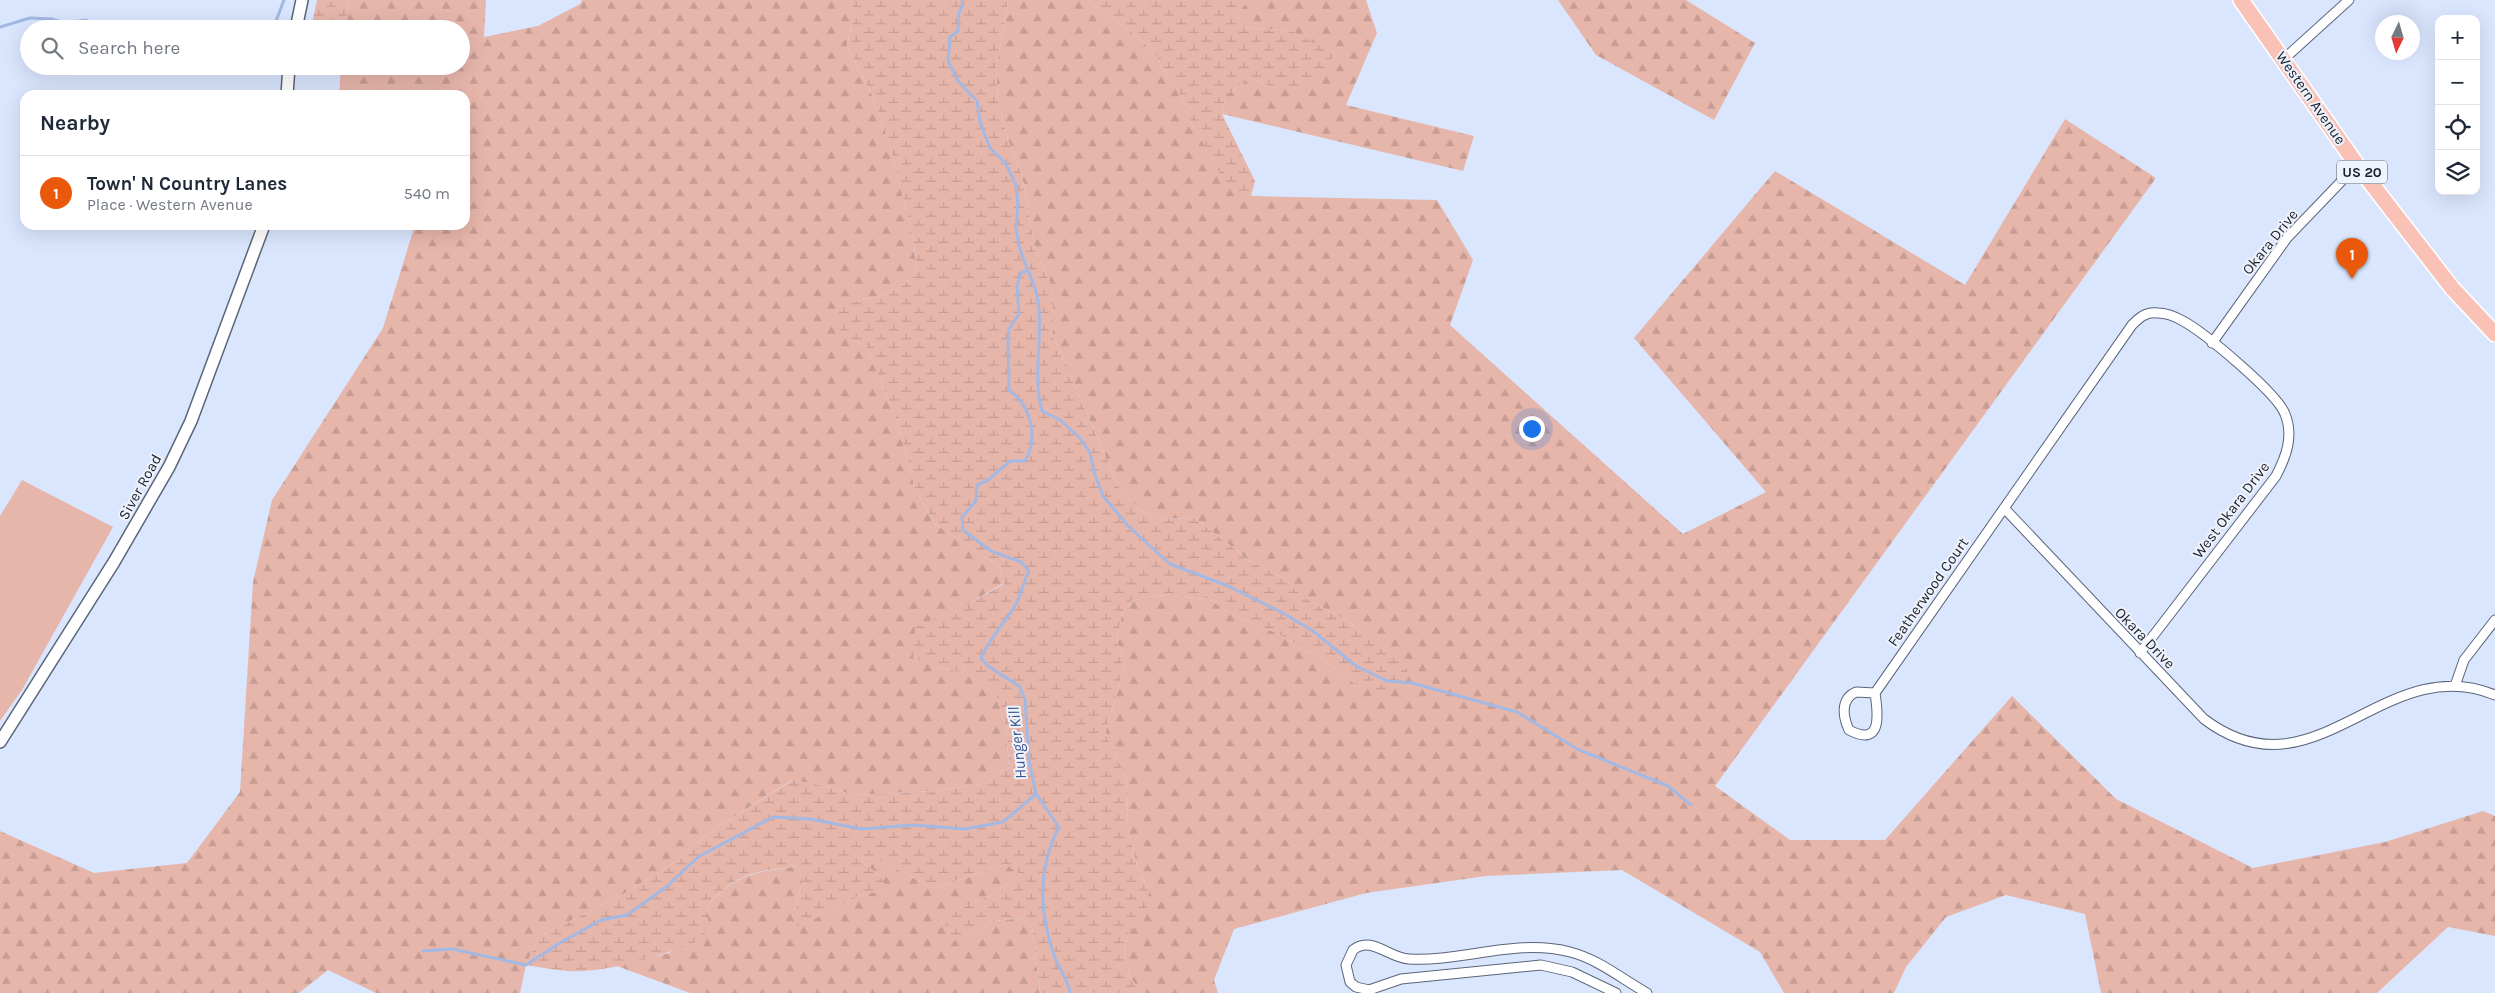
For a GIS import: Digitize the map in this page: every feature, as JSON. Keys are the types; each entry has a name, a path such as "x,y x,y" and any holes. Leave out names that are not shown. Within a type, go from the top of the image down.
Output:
{"main road":[{"name":"Western Avenue","path":"2242,0 2357,165 2452,288 2495,334"}],"street":[{"path":"298,20 302,0"},
{"path":"2284,59 2349,0"},
{"path":"287,90 288,75"},
{"name":"Okara Drive","path":"2212,343 2287,238 2357,165"},
{"name":"Siver Road","path":"0,742 114,562 169,468 190,421 262,230"},
{"name":"West Okara Drive","path":"2004,508 2129,329 2142,316 2158,312 2184,322 2212,343 2279,403 2289,426 2288,447 2276,476 2140,653"},
{"name":"Okara Drive","path":"2004,508 2204,719 2233,737 2265,744 2299,742 2342,727 2392,699 2425,688 2455,686 2482,690 2495,695"},
{"name":"Featherwood Court","path":"1875,693 2004,508"},
{"path":"2455,686 2464,660 2495,620"},
{"path":"1856,692 1875,693 1879,717 1873,732 1858,734 1849,730 1843,715 1845,702 1850,695 1856,692"},
{"path":"1616,993 1572,972 1541,965 1401,979 1369,990 1356,988 1350,982 1347,973 1348,957 1353,950 1364,944 1370,944 1381,950 1408,959 1548,948 1569,951 1595,962 1637,991 1647,993"},
{"path":"1507,950 1510,967"}],"green space":[{"path":"317,0 349,0 346,20 313,20"},
{"path":"349,0 486,0 484,37 538,26 580,4 582,0 851,0 854,15 847,46 872,95 888,138 914,242 916,276 890,293 853,302 852,340 867,347 898,424 915,488 934,523 1000,567 1004,583 968,604 937,668 966,672 995,694 1006,725 1009,767 987,783 934,791 853,795 825,786 792,780 716,828 671,865 617,898 539,936 526,965 520,993 376,993 328,970 299,993 0,993 0,831 94,873 187,863 240,792 253,582 272,500 383,328 413,230 470,230 470,90 339,90 340,75 470,75 470,20 346,20"},
{"path":"851,0 1008,0 996,71 998,100 1008,140 1022,175 1035,249 1053,289 1053,336 1120,489 1141,511 1159,519 1195,518 1251,562 1284,578 1303,597 1348,621 1407,669 1406,682 1391,690 1362,689 1316,655 1274,632 1230,614 1210,599 1155,595 1131,601 1122,613 1117,639 1124,669 1105,734 1115,751 1128,784 1127,827 1138,869 1149,891 1146,915 1128,934 1124,952 1129,975 1141,993 1040,993 1032,928 1022,918 994,921 967,939 951,941 945,925 959,908 989,896 1021,875 1006,864 933,888 875,858 859,859 880,876 888,890 861,895 797,928 796,904 803,879 797,866 757,873 737,880 728,886 706,907 708,924 703,939 671,951 637,962 584,971 563,971 526,965 539,936 617,898 671,865 716,828 793,780 825,786 853,795 934,791 987,783 1009,767 1006,725 995,694 966,672 937,668 913,658 915,627 968,604 1004,584 1000,567 934,523 915,488 898,424 867,347 852,340 836,327 837,310 853,302 890,293 916,276 914,242 888,138 872,95 847,46 854,15"},
{"path":"1008,0 1088,0 1139,38 1157,57 1167,78 1180,93 1190,120 1228,186 1252,196 1437,200 1473,260 1450,325 1683,534 1766,492 1634,338 1775,171 1965,285 2065,119 2156,178 1715,786 1790,840 1885,840 2012,696 2116,799 2253,868 2385,842 2483,811 2495,816 2495,936 2448,927 2377,993 2101,993 2085,914 2006,895 1946,917 1906,967 1894,993 1784,993 1760,952 1622,870 1486,876 1366,893 1234,929 1214,980 1218,993 1141,993 1129,975 1124,952 1128,934 1135,926 1149,891 1138,869 1127,827 1128,784 1115,751 1105,734 1124,669 1117,639 1122,613 1131,601 1155,595 1210,599 1230,614 1274,632 1316,655 1362,689 1407,670 1348,621 1303,597 1284,578 1251,562 1195,518 1159,519 1141,511 1120,489 1053,336 1053,289 1035,249 1022,175 1008,140 998,100 996,71"},
{"path":"1088,0 1250,0 1235,14 1243,27 1291,31 1334,53 1325,75 1304,91 1272,87 1250,78 1226,95 1222,114 1255,181 1251,196 1227,186 1190,120 1180,93 1167,78 1157,57 1139,38"},
{"path":"1250,0 1366,0 1377,33 1346,105 1474,136 1463,171 1222,114 1226,95 1250,78 1272,87 1334,54 1291,31 1243,27 1235,14"},
{"path":"1558,0 1686,0 1755,43 1714,120 1596,55"},
{"path":"22,480 113,527 22,690 0,721 0,516"},
{"path":"875,858 933,888 1006,864 1021,875 989,896 959,908 967,939 994,921 1022,918 1032,928 1040,993 690,993 617,966 669,953 708,924 706,907 718,895 738,880 757,873 797,866 803,879 796,904 798,927 861,895 887,890 880,876 859,859"}],"waterway":[{"path":"276,20 284,0"},
{"name":"Hunger Kill","path":"962,0 963,5 959,12 958,31 950,37 948,61 958,81 977,101 980,122 990,148 1006,164 1016,185 1018,205 1016,228 1019,246 1028,271 1021,273 1017,286 1019,314 1009,329 1009,390 1023,404 1032,432 1032,442 1025,461 1010,461 987,481 977,485 976,501 962,517 963,530 991,551 1021,562 1029,571 1016,604 981,658 988,666 1019,686 1025,699 1029,761 1036,794 1059,827 1047,859 1044,875 1043,908 1050,941 1070,993"},
{"path":"23,20 30,18 55,20"},
{"path":"0,27 20,21"},
{"path":"1028,271 1035,288 1040,323 1038,376 1042,411 1060,420 1080,438 1090,453 1094,472 1103,496 1129,527 1170,564 1228,586 1283,613 1313,631 1356,666 1387,681 1412,683 1517,712 1577,749 1668,786 1691,805"},
{"path":"423,951 452,949 526,965 558,944 601,920 627,915 666,887 698,857 773,817 810,819 862,829 912,825 965,829 1003,822 1036,794"}],"place":[{"name":"Town' N Country Lanes","path":"2352,279"}]}
